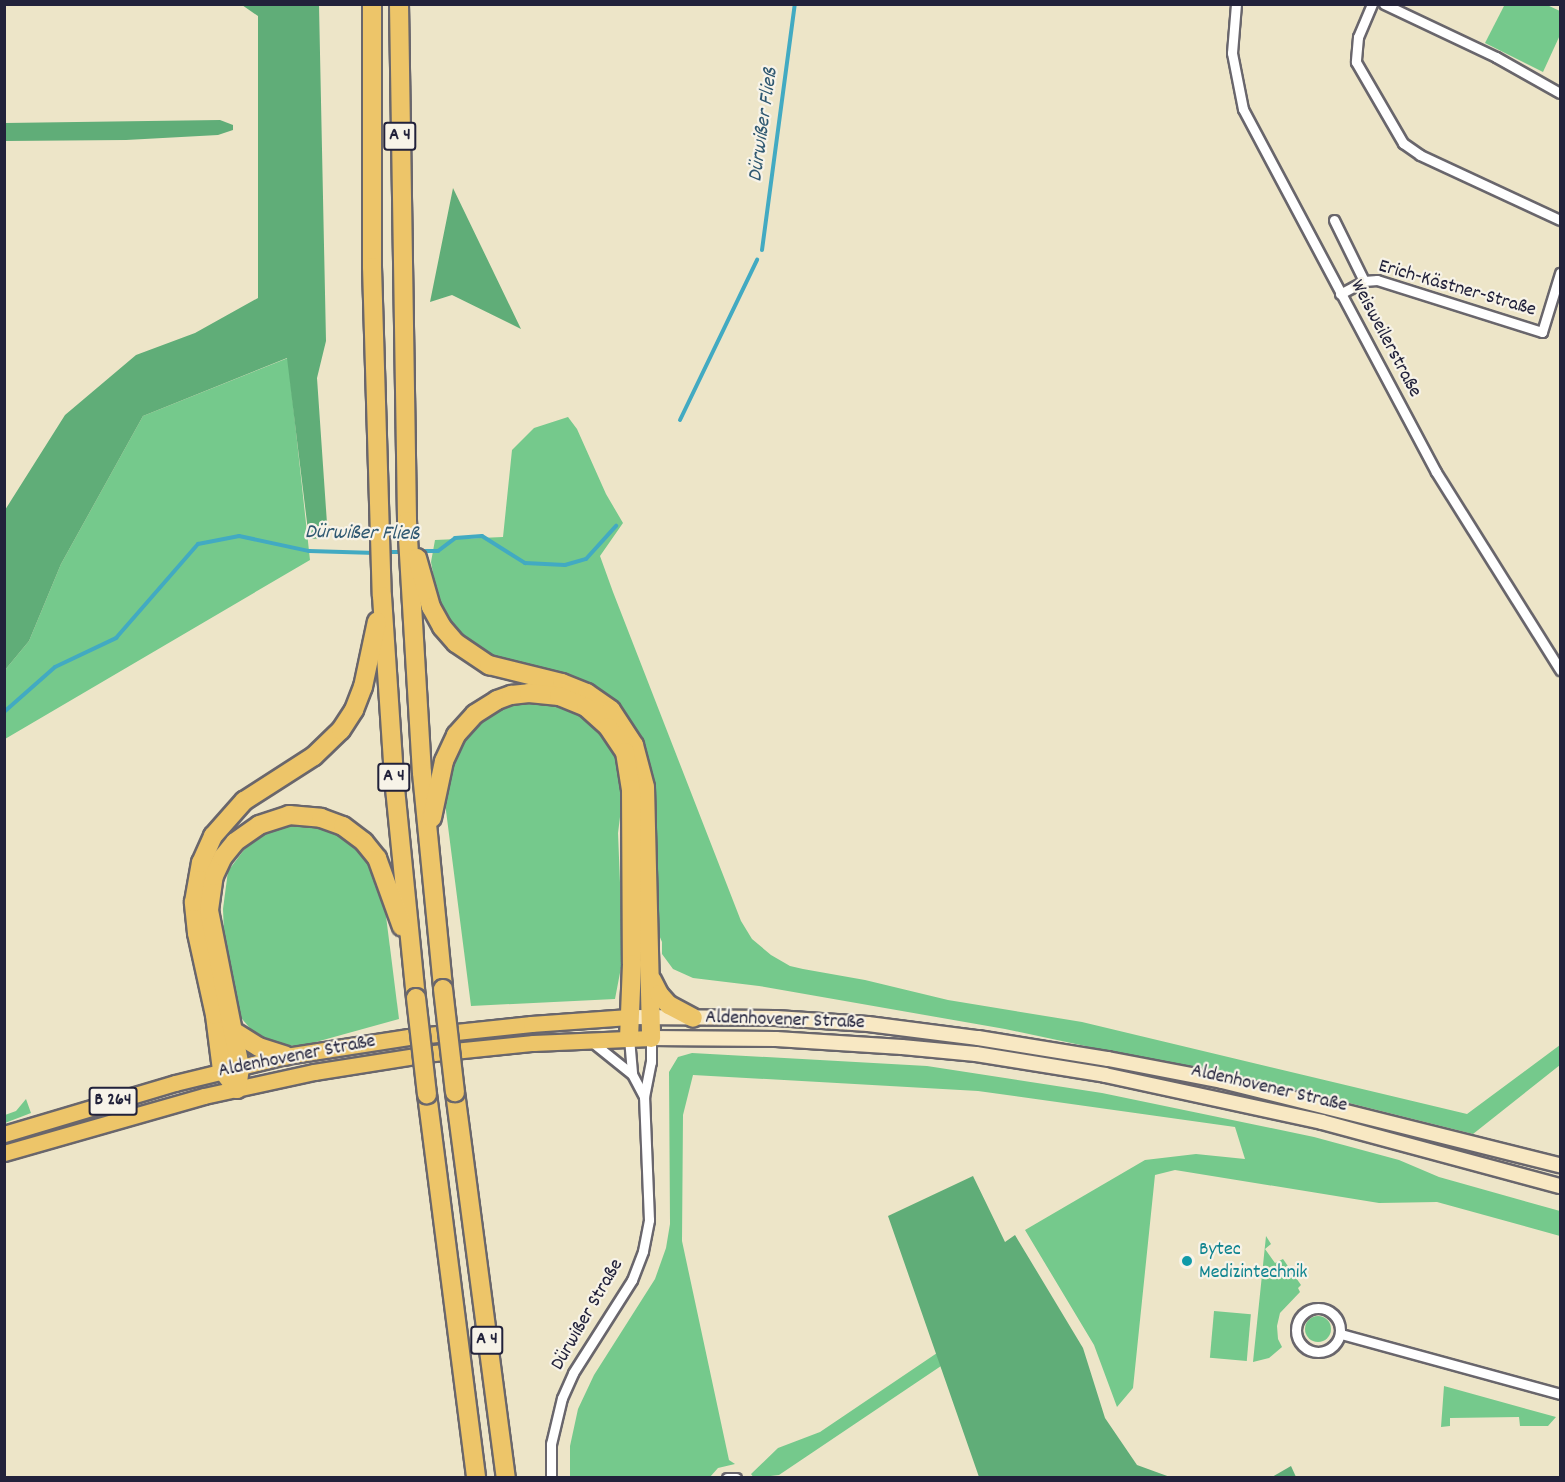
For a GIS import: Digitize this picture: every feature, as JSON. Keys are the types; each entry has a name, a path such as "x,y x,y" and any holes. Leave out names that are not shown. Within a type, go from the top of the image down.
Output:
{"highway":[{"name":"A 4","path":"372,4 372,267 381,575 394,778 427,1094 476,1478"},
{"name":"A 4","path":"399,4 406,521 415,573 428,837 454,1092 506,1478"},
{"path":"415,573 436,617 464,651 489,665 562,683 587,693 611,710 629,735 642,766 645,787 651,1038"},
{"path":"237,1089 215,1016 194,913 201,863 213,836 236,809 253,794 324,748 348,721 363,687 382,596"},
{"path":"428,837 444,761 456,735 475,714 511,695 544,693 573,701 599,717 625,752 632,789 632,964 629,1038"},
{"path":"231,1069 233,1031 210,923 211,885 229,849 242,836 265,822 290,815 312,816 343,826 364,842 377,858 386,877 412,958"},
{"path":"650,976 663,1000 693,1018"},
{"path":"233,1031 259,1047 286,1056"}],"main road":[{"name":"Aldenhovener Straße","path":"4,1134 231,1069 286,1056 409,1036 629,1017 776,1018 868,1024 978,1038 1108,1059 1222,1081 1560,1165"},
{"name":"Aldenhovener Straße","path":"4,1153 237,1089 314,1072 434,1053 588,1038 776,1039 976,1054 1105,1075 1323,1122 1560,1186"}],"street":[{"name":"Weisweilerstraße","path":"1236,4 1232,53 1243,109 1436,472 1560,670"},
{"path":"1372,4 1358,37 1356,62 1402,143 1420,155 1560,220"},
{"path":"1384,4 1496,57 1560,93"},
{"path":"1334,220 1364,281"},
{"name":"Erich-Kästner-Straße","path":"1340,294 1364,281 1377,280 1542,332 1560,273"},
{"name":"Dürwißer Straße","path":"588,1038 616,1058 632,1074 644,1097"},
{"name":"Dürwißer Straße","path":"629,1038 632,1074"},
{"name":"Dürwißer Straße","path":"551,1478 551,1444 561,1398 573,1373 632,1280 643,1251 649,1220 644,1097 651,1062 651,1038"},
{"path":"1324,1308 1336,1316 1341,1334 1338,1341 1327,1351 1312,1352 1300,1343 1296,1328 1303,1314 1309,1309 1324,1308"},
{"path":"1341,1334 1560,1394"},
{"path":"727,1478 736,1478"}],"green space":[{"path":"1505,4 1547,5 1560,11 1560,35 1543,72 1485,43"},
{"path":"242,5 319,5 326,341 317,378 328,538 309,539 287,358 143,416 61,564 29,641 5,670 5,510 65,415 136,355 195,333 258,298 258,16"},
{"path":"220,120 233,125 233,130 218,135 126,140 5,141 5,123"},
{"path":"453,188 521,329 452,295 430,302"},
{"path":"288,358 310,560 5,739 5,670 29,641 61,564 143,416"},
{"path":"568,417 577,429 606,494 623,523 600,556 613,592 741,921 752,939 771,955 790,966 803,969 865,980 948,1000 1082,1022 1467,1114 1560,1045 1560,1065 1473,1134 1329,1098 1005,1029 759,986 693,978 673,969 662,954 662,942 656,928 610,700 586,682 498,659 477,650 443,619 435,584 431,562 435,540 503,537 512,450 534,428"},
{"path":"523,703 558,703 594,720 626,769 618,833 623,957 615,999 471,1006 445,803 452,755 476,723 497,710"},
{"path":"290,822 324,824 347,836 377,874 386,916 399,1019 305,1045 286,1046 254,1033 237,1013 225,957 223,909 228,871 250,842 275,826"},
{"path":"692,1053 927,1066 1102,1093 1314,1137 1399,1160 1439,1177 1560,1211 1560,1236 1437,1202 1379,1203 1175,1170 1155,1175 1133,1388 1117,1407 1094,1345 1025,1230 1145,1160 1196,1154 1245,1159 1235,1127 978,1091 693,1075 683,1115 682,1241 729,1460 735,1464 718,1468 710,1477 570,1477 570,1446 578,1409 594,1375 655,1279 666,1248 670,1224 669,1072 678,1057"},
{"path":"26,1099 31,1113 5,1123 5,1115 16,1111"},
{"path":"973,1176 1005,1242 1015,1235 1083,1348 1105,1418 1137,1465 1170,1477 979,1477 888,1216"},
{"path":"1266,1236 1271,1244 1265,1249 1275,1263 1283,1259 1301,1285 1298,1288 1300,1292 1280,1313 1277,1326 1278,1339 1282,1347 1269,1358 1253,1362"},
{"path":"1214,1311 1251,1314 1247,1361 1210,1358"},
{"path":"1318,1316 1327,1320 1331,1329 1327,1338 1318,1342 1309,1338 1305,1329 1309,1320"},
{"path":"937,1353 941,1366 779,1475 754,1478 751,1474 778,1448 820,1432"},
{"path":"1444,1386 1556,1417 1548,1426 1520,1426 1519,1417 1450,1418 1450,1426 1441,1427"},
{"path":"1291,1466 1296,1477 1272,1477"}],"waterway":[{"name":"Dürwißer Fließ","path":"762,250 795,4"},
{"name":"Dürwißer Fließ","path":"680,420 757,260"},
{"name":"Dürwißer Fließ","path":"419,551 438,551 455,538 482,536 525,563 565,565 586,559 616,526"},
{"name":"Dürwißer Fließ","path":"4,712 55,667 116,638 198,544 239,536 309,551 376,553"},
{"name":"Dürwißer Fließ","path":"386,552 403,552"}],"place":[{"name":"Bytec Medizintechnik","path":"1187,1261"}]}
